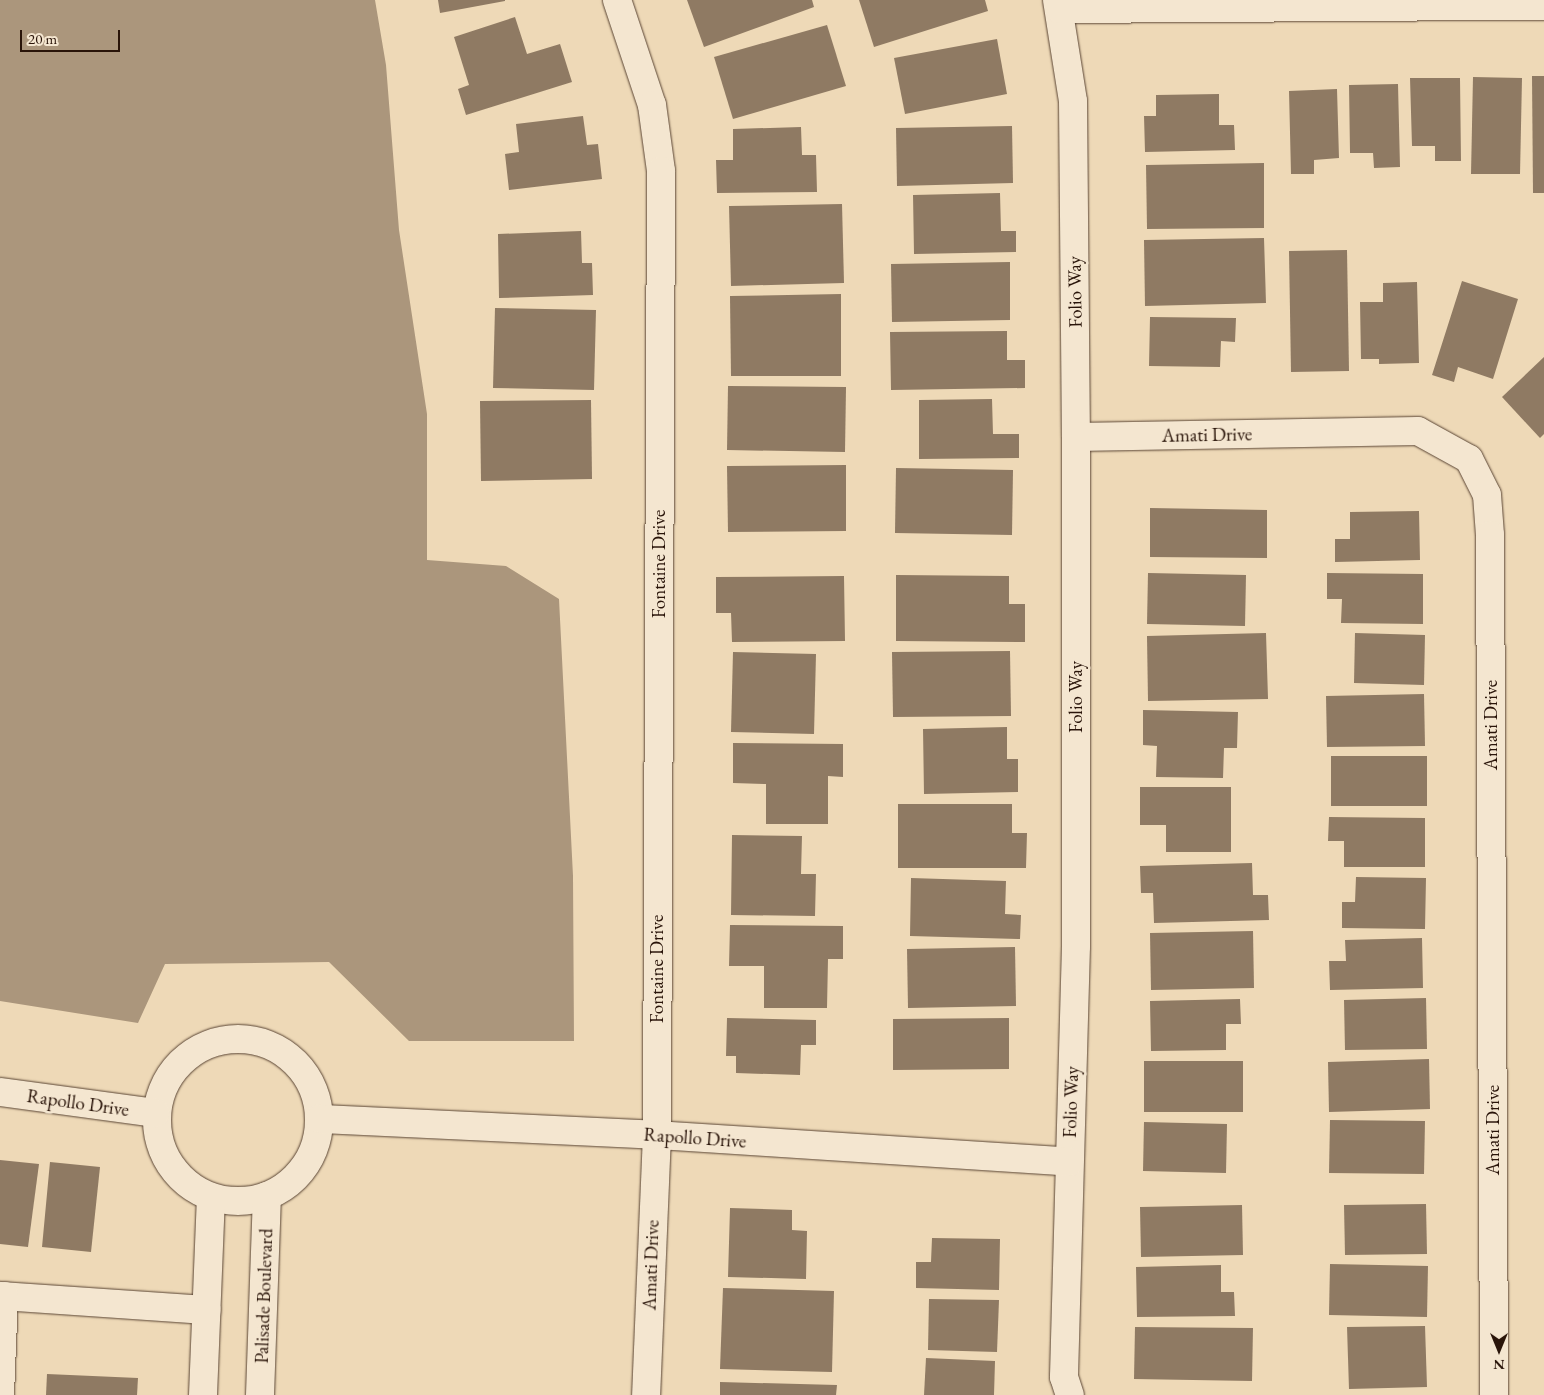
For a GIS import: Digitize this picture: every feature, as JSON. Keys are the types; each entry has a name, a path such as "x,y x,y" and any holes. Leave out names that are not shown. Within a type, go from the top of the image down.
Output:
{"street":[{"name":"Fontaine Drive","path":"617,0 652,105 661,171 657,1135"},
{"path":"1058,4 1544,6"},
{"name":"Folio Way","path":"1058,4 1073,101 1076,437 1076,946 1064,1377 1070,1395"},
{"name":"Amati Drive","path":"1076,437 1418,431 1469,459 1486,495 1490,545 1494,1395"},
{"path":"223,1039 258,1040 290,1056 312,1085 320,1120 314,1152 295,1179 267,1196 239,1202 211,1197 181,1179 160,1149 156,1113 166,1080 190,1053 223,1039"},
{"name":"Rapollo Drive","path":"0,1092 156,1113"},
{"name":"Rapollo Drive","path":"320,1120 657,1135 1069,1162"},
{"name":"Amati Drive","path":"646,1395 657,1135"},
{"name":"Palisade Boulevard","path":"260,1395 267,1196"},
{"path":"203,1395 211,1197"},
{"path":"0,1395 2,1296 207,1310"}],"shaded area":[{"path":"0,0 375,0 386,65 399,230 427,414 427,560 506,566 559,599 573,876 574,1041 409,1041 329,962 165,964 138,1023 0,1001"}],"building":[{"path":"438,0 505,0 505,1 440,13"},
{"path":"687,0 812,0 814,7 704,47"},
{"path":"859,0 985,0 988,11 874,47"},
{"path":"515,17 527,54 560,44 572,82 466,115 458,89 469,85 454,37"},
{"path":"827,25 846,86 733,119 714,57"},
{"path":"997,39 1007,94 905,114 894,58"},
{"path":"1532,76 1544,76 1544,193 1533,193"},
{"path":"1473,77 1522,78 1520,174 1471,174"},
{"path":"1410,78 1460,78 1461,161 1435,161 1435,146 1412,146"},
{"path":"1398,84 1400,167 1374,168 1373,153 1350,153 1349,85"},
{"path":"1337,89 1339,158 1314,160 1314,174 1291,174 1289,91"},
{"path":"1219,94 1219,125 1234,125 1235,150 1145,152 1144,116 1156,116 1156,95"},
{"path":"583,116 587,145 598,144 602,179 509,190 505,154 519,152 516,124"},
{"path":"1012,126 1013,183 897,186 896,128"},
{"path":"801,127 802,155 816,155 817,192 717,193 716,160 733,160 733,129"},
{"path":"1264,163 1264,228 1147,229 1146,165"},
{"path":"1000,193 1001,231 1016,231 1016,252 914,254 913,195"},
{"path":"842,204 844,283 731,286 729,206"},
{"path":"581,231 582,263 592,263 593,295 499,298 498,234"},
{"path":"1264,238 1266,303 1145,306 1144,240"},
{"path":"1347,250 1349,371 1291,372 1289,251"},
{"path":"1010,262 1010,320 892,322 891,264"},
{"path":"1462,281 1518,299 1493,379 1458,367 1454,382 1432,375"},
{"path":"1417,282 1419,363 1379,364 1379,359 1361,359 1360,302 1383,302 1383,283"},
{"path":"841,294 841,376 731,376 730,296"},
{"path":"495,308 596,310 594,390 493,388"},
{"path":"1150,317 1236,318 1235,342 1221,341 1220,367 1149,366"},
{"path":"1007,331 1007,360 1025,360 1025,388 891,390 890,332"},
{"path":"1544,357 1544,434 1540,438 1502,397"},
{"path":"728,386 846,387 845,452 727,450"},
{"path":"992,399 993,434 1019,434 1019,458 919,459 919,400"},
{"path":"591,400 592,479 481,481 480,401"},
{"path":"846,465 846,531 728,532 727,466"},
{"path":"896,468 1013,470 1012,535 895,533"},
{"path":"1150,508 1267,510 1267,558 1150,557"},
{"path":"1419,511 1420,560 1335,562 1335,539 1350,539 1350,512"},
{"path":"1148,573 1246,575 1245,626 1147,624"},
{"path":"1327,573 1423,574 1423,624 1341,623 1342,599 1327,599"},
{"path":"896,575 1009,576 1009,604 1025,604 1025,642 896,641"},
{"path":"844,576 845,641 732,642 731,613 716,613 716,577"},
{"path":"1266,633 1268,699 1148,701 1147,636"},
{"path":"1355,633 1425,635 1424,685 1354,683"},
{"path":"1010,651 1011,716 893,717 892,652"},
{"path":"733,652 816,654 814,734 731,732"},
{"path":"1424,694 1425,746 1327,747 1326,696"},
{"path":"1143,710 1238,712 1237,748 1224,748 1223,778 1156,777 1157,746 1143,745"},
{"path":"1007,727 1007,759 1018,759 1018,792 924,794 923,729"},
{"path":"733,743 843,744 843,777 828,776 828,824 766,824 766,784 733,783"},
{"path":"1331,756 1427,756 1427,806 1331,806"},
{"path":"1140,787 1231,787 1231,852 1166,852 1166,825 1140,825"},
{"path":"898,804 1012,804 1012,833 1027,833 1026,868 898,868"},
{"path":"1329,817 1425,818 1425,867 1344,867 1344,841 1328,841"},
{"path":"732,835 802,836 801,874 816,874 815,916 731,915"},
{"path":"1252,863 1253,895 1268,895 1269,920 1154,923 1153,893 1141,893 1140,866"},
{"path":"1356,877 1426,878 1425,929 1342,928 1342,902 1355,902"},
{"path":"911,878 1006,881 1005,914 1021,915 1020,939 910,936"},
{"path":"730,925 843,926 843,959 828,959 827,1008 764,1008 764,966 729,966"},
{"path":"1253,931 1254,988 1151,990 1150,933"},
{"path":"1422,938 1423,988 1330,990 1329,961 1346,961 1345,940"},
{"path":"1015,947 1016,1006 908,1008 907,949"},
{"path":"1426,998 1427,1049 1345,1050 1344,1000"},
{"path":"1240,999 1241,1024 1226,1024 1226,1050 1151,1051 1150,1001"},
{"path":"727,1018 816,1020 816,1045 801,1045 800,1075 736,1073 736,1056 726,1056"},
{"path":"1009,1018 1009,1069 893,1070 893,1019"},
{"path":"1429,1059 1430,1109 1329,1112 1328,1062"},
{"path":"1144,1061 1243,1061 1243,1112 1144,1112"},
{"path":"1330,1120 1425,1121 1424,1174 1329,1173"},
{"path":"1144,1122 1227,1124 1226,1173 1143,1171"},
{"path":"0,1160 39,1164 28,1247 0,1244"},
{"path":"50,1162 100,1167 91,1252 42,1247"},
{"path":"1426,1204 1427,1254 1345,1255 1344,1205"},
{"path":"1242,1205 1243,1255 1141,1257 1140,1207"},
{"path":"730,1208 792,1210 792,1230 807,1231 806,1279 728,1277"},
{"path":"932,1238 1000,1239 999,1290 916,1288 916,1262 931,1262"},
{"path":"1330,1264 1428,1266 1427,1317 1329,1315"},
{"path":"1221,1265 1221,1292 1234,1292 1235,1316 1137,1317 1136,1267"},
{"path":"723,1288 834,1291 832,1372 720,1369"},
{"path":"929,1299 999,1300 997,1352 928,1350"},
{"path":"1425,1326 1427,1387 1349,1389 1347,1327"},
{"path":"1135,1327 1253,1328 1252,1381 1134,1379"},
{"path":"926,1358 995,1361 994,1395 924,1395"},
{"path":"47,1374 138,1378 137,1395 46,1395"},
{"path":"720,1382 837,1385 836,1395 720,1395"}]}
